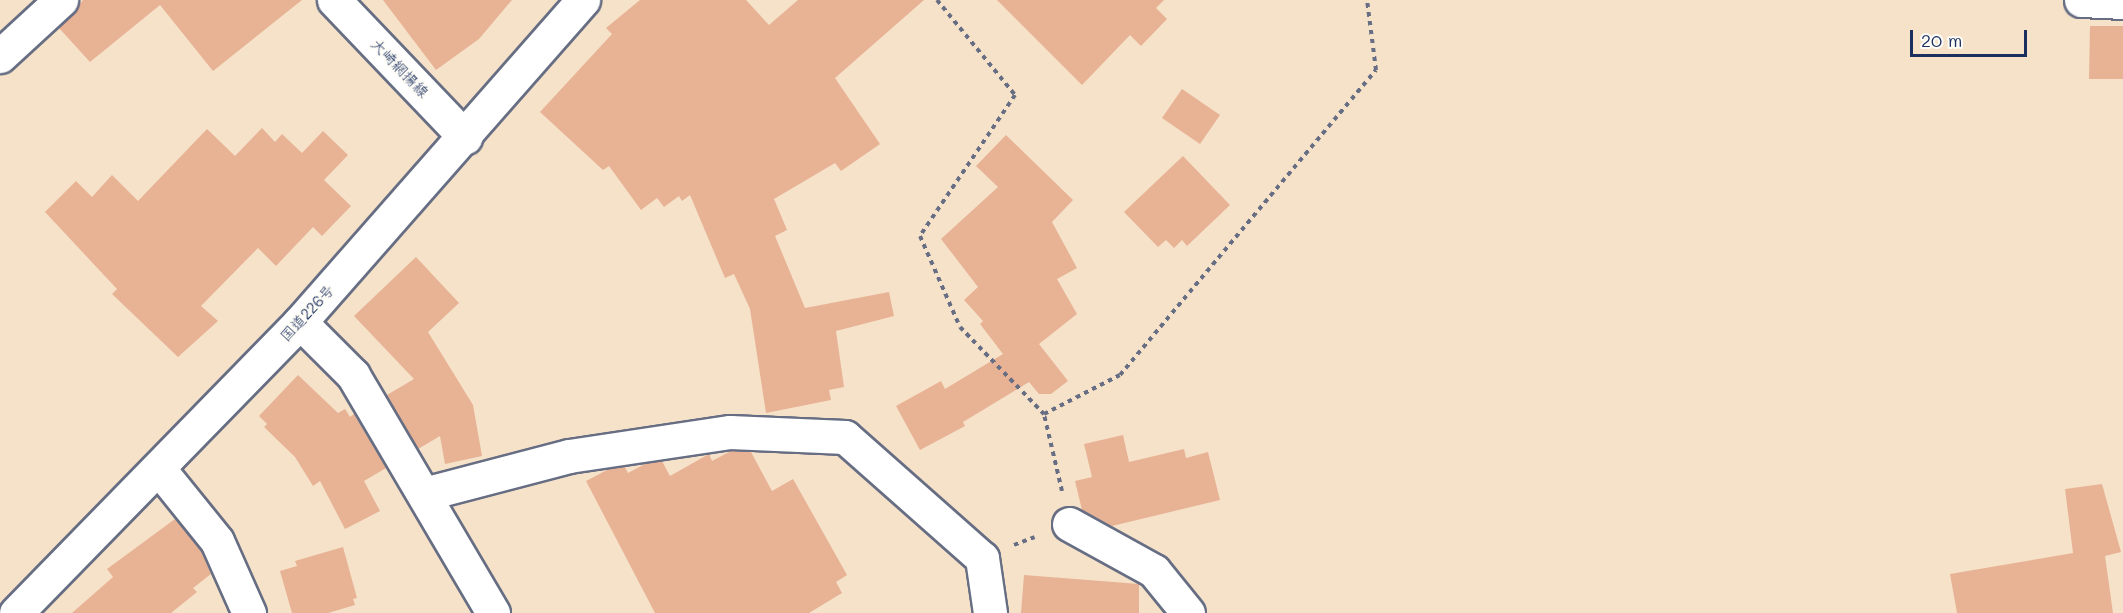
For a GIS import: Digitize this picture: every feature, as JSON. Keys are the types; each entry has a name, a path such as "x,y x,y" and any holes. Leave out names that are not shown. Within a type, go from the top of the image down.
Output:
{"main road":[{"path":"0,56 61,0"},
{"name":"大崎網揚線","path":"334,0 465,137"},
{"name":"国道226号","path":"16,613 300,322 465,137 583,0"},
{"path":"2080,0 2123,2"},
{"path":"300,322 353,375 493,613"},
{"path":"424,494 569,456 730,432 845,437 982,558 990,613"},
{"path":"159,469 218,541 249,613"},
{"path":"1069,524 1154,571 1188,613"}],"path":[{"path":"937,0 1015,95 920,236 960,327 1044,414 1069,524 982,558"},
{"path":"1044,414 1120,375 1376,70 1367,0"}],"building":[{"path":"83,0 302,0 213,71 160,5 90,62 59,28"},
{"path":"383,0 512,0 479,39 436,70"},
{"path":"640,0 746,0 769,25 798,0 924,0 835,78 880,144 841,171 835,163 774,199 787,230 775,236 805,308 889,292 894,316 836,331 844,387 829,390 831,400 766,413 750,309 734,274 725,278 690,195 682,201 679,196 664,207 657,198 641,210 609,166 603,170 540,112 612,34 606,28"},
{"path":"997,0 1164,0 1156,8 1167,19 1141,46 1130,35 1082,85"},
{"path":"2090,26 2123,26 2123,79 2089,79"},
{"path":"1182,89 1220,115 1200,144 1162,118"},
{"path":"262,128 275,142 282,134 302,153 323,131 348,155 324,180 351,206 322,236 313,227 276,266 258,248 201,306 218,321 178,357 112,294 117,289 45,212 76,181 92,197 112,175 138,201 207,129 235,156"},
{"path":"1006,135 1073,200 1052,222 1077,268 1057,279 1077,314 1039,344 1068,381 1051,394 1039,394 1029,382 963,422 965,426 920,450 896,406 941,381 945,389 1003,354 980,324 983,321 964,300 978,287 941,239 998,187 976,166"},
{"path":"1183,156 1230,205 1187,246 1182,240 1174,248 1166,240 1158,247 1124,212"},
{"path":"416,257 459,303 428,332 473,405 482,456 445,464 440,436 418,449 387,395 414,379 354,316"},
{"path":"298,375 338,413 345,409 350,417 354,414 386,468 364,481 380,511 345,529 320,481 313,486 295,457 264,427 267,424 259,416"},
{"path":"1123,435 1129,462 1184,449 1186,458 1208,452 1220,500 1112,526 1082,510 1075,481 1092,477 1084,444"},
{"path":"731,451 751,452 772,491 793,479 847,575 836,582 842,593 809,613 655,613 586,481 609,469 625,467 628,473 645,464 662,461 670,476 709,454 712,461"},
{"path":"2102,484 2121,552 2105,556 2113,613 1957,613 1950,574 2073,553 2065,489"},
{"path":"175,519 201,551 211,574 193,588 197,592 171,613 72,613 113,577 107,569"},
{"path":"343,547 357,598 353,599 355,605 328,613 292,613 280,571 297,566 295,561"},
{"path":"1024,575 1139,584 1139,613 1021,613"}]}
